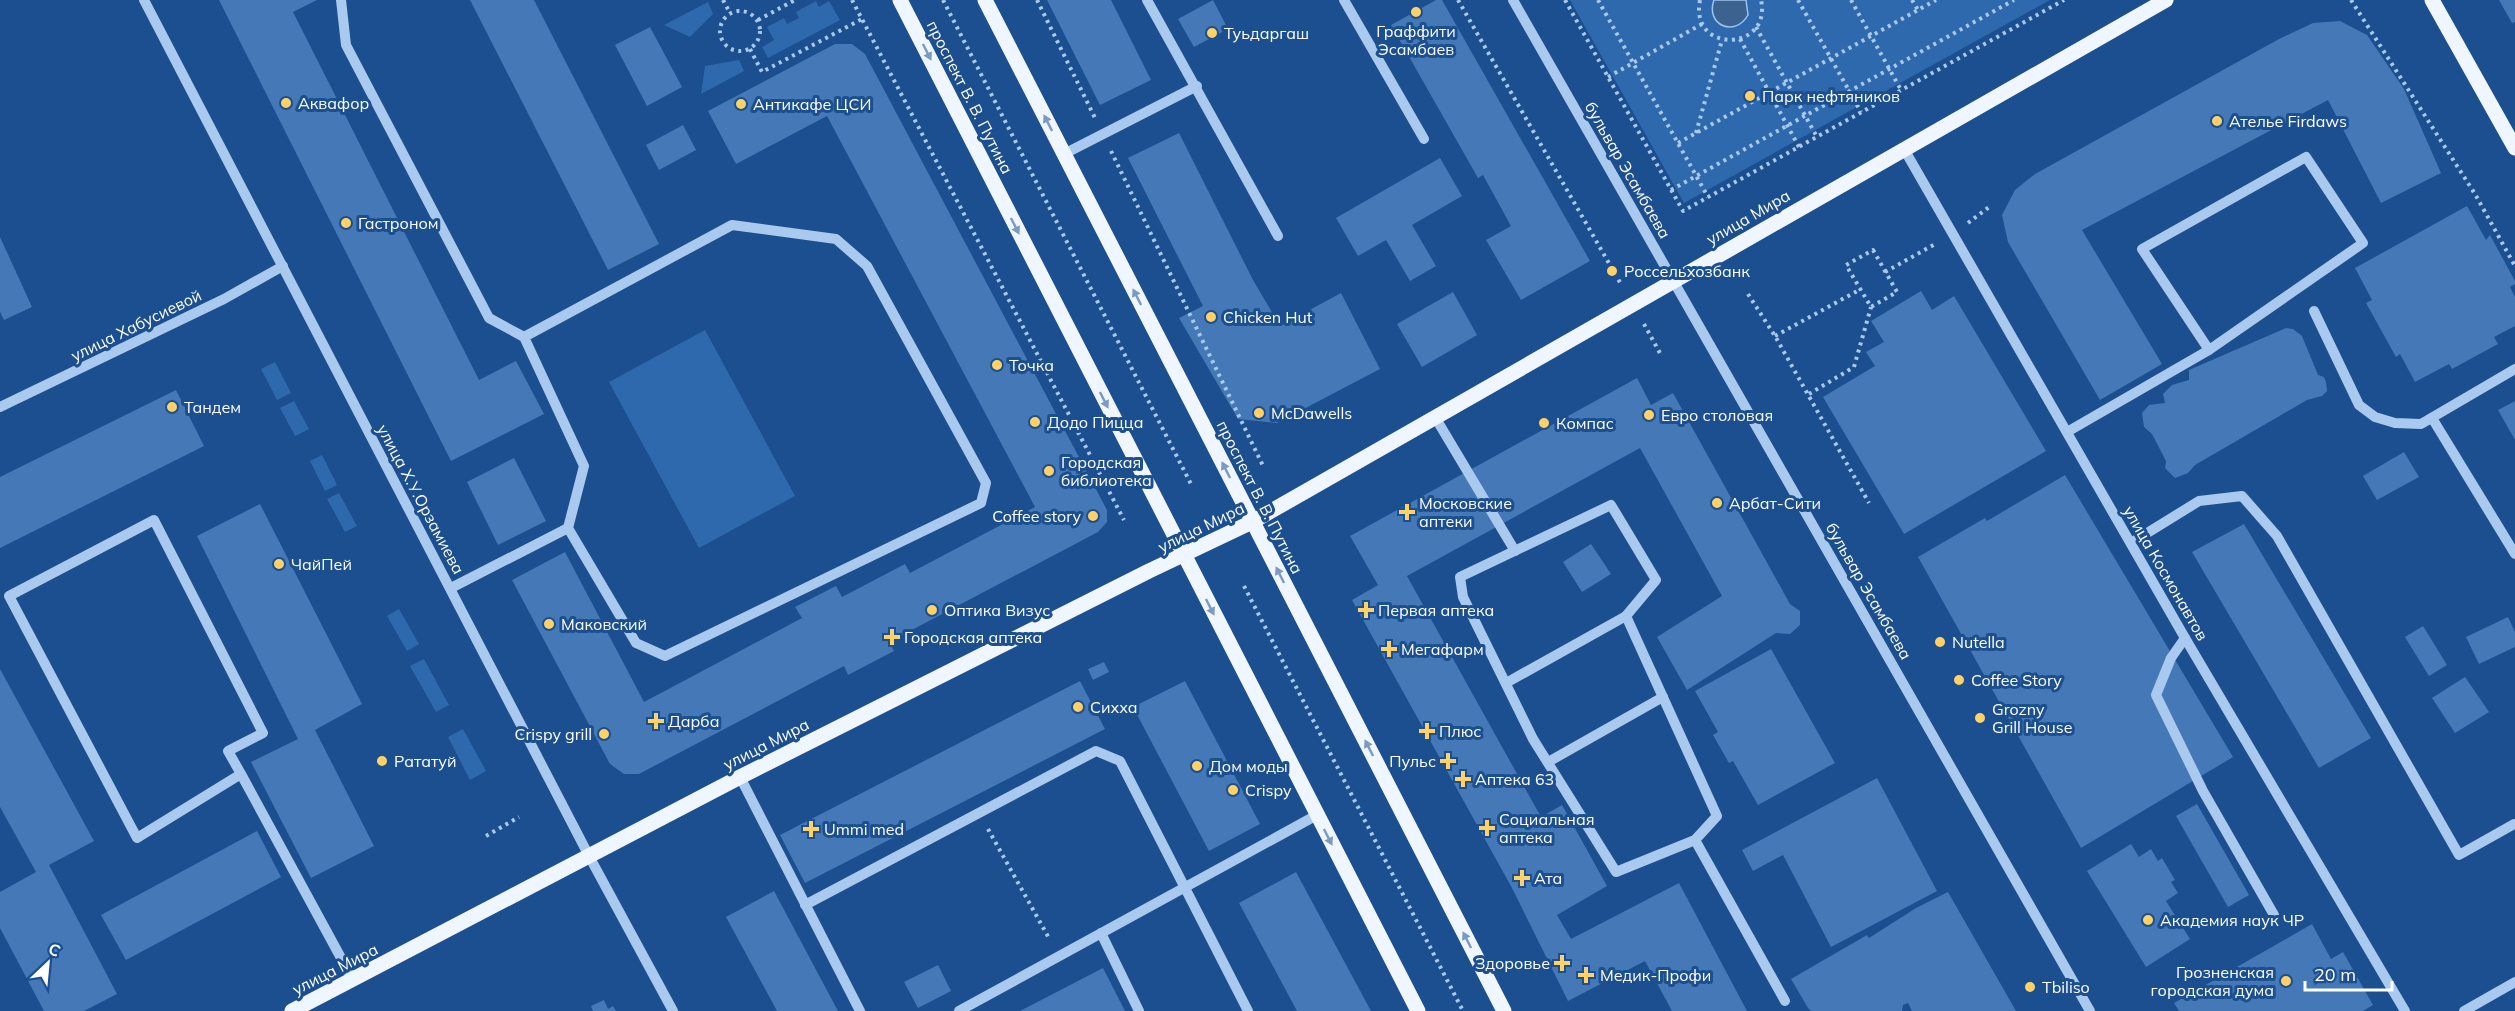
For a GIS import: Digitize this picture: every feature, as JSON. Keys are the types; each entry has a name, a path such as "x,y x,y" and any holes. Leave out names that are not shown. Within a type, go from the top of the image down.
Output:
{"main road":[{"name":"проспект В. В. Путина","path":"900,0 1418,1011"},
{"name":"проспект В. В. Путина","path":"985,0 1504,1011"},
{"name":"улица Мира","path":"292,1011 740,777 1252,522 2166,0"},
{"path":"2432,0 2515,148"}],"street":[{"name":"улица Х.У.Орзамиева","path":"144,0 589,856 673,1011"},
{"path":"341,0 346,45 489,318 524,337 584,466 568,528 636,643 665,656 981,503 986,483 867,266 836,239 732,225 524,337"},
{"path":"1148,0 1278,236"},
{"path":"1344,0 1424,139"},
{"name":"бульвар Эсамбаева","path":"1513,0 2090,1011"},
{"path":"1064,154 1197,86"},
{"name":"улица Космонавтов","path":"1904,149 2186,638 2405,1011"},
{"path":"2067,432 2209,350 2363,243 2306,157 2142,249 2209,350"},
{"name":"улица Хабусиевой","path":"0,407 224,299 283,266"},
{"path":"2314,311 2360,405 2375,417 2395,423 2421,424 2515,369"},
{"path":"1435,417 1515,551"},
{"path":"2432,418 2515,554"},
{"path":"2131,543 2199,501 2242,496 2277,536 2459,855 2514,824"},
{"path":"1506,683 1626,616 1656,580 1611,505 1460,577 1463,597 1506,683 1548,762 1616,872 1695,840 1717,816 1626,616"},
{"path":"241,774 137,838 5,598 154,520 263,733 228,751 241,774 353,980"},
{"path":"451,588 568,528"},
{"path":"2186,638 2172,658 2156,695 2203,791 2274,915"},
{"path":"1548,762 1663,697"},
{"path":"805,905 1096,751 1120,761 1248,1011"},
{"path":"740,777 860,1011"},
{"path":"959,1011 1317,815"},
{"path":"1695,840 1785,1001"},
{"path":"1101,933 1139,1011"},
{"path":"2464,1011 2515,982"}],"path":[{"path":"723,0 730,13"},
{"path":"758,20 795,0"},
{"path":"852,0 1124,519"},
{"path":"943,0 1192,486"},
{"path":"1037,0 1264,468"},
{"path":"1458,0 1661,355"},
{"path":"1566,0 1683,211 2064,0"},
{"path":"1598,0 1708,197"},
{"path":"1700,0 1702,24 1714,37 1722,40 1740,39 1749,35 1762,14 1761,0"},
{"path":"1798,0 1861,112"},
{"path":"1851,0 1901,90"},
{"path":"1912,0 1918,10"},
{"path":"1678,143 1936,0"},
{"path":"1671,190 2014,0"},
{"path":"2350,0 2475,194 2515,266"},
{"path":"740,10 750,13 758,20 761,31 758,41 750,49 740,51 730,48 722,41 720,31 722,21 730,13 740,10"},
{"path":"750,49 762,72 862,19"},
{"path":"1608,77 1702,24"},
{"path":"1756,27 1817,136"},
{"path":"1740,39 1800,147"},
{"path":"1695,133 1722,40"},
{"path":"1809,394 1854,367 1871,307 1897,292 1873,250 1846,264 1871,307"},
{"path":"1775,336 1861,289"},
{"path":"1749,294 1809,394 1869,503"},
{"path":"1244,586 1463,1011"},
{"path":"979,812 1059,956"},
{"path":"486,836 519,817"}],"shaded area":[{"name":"Парк нефтяников","path":"1570,0 2050,0 1684,203"},
{"path":"1714,0 1746,0 1748,15 1736,26 1723,26 1714,16 1712,9"},
{"path":"816,1 819,7 829,1 840,20 768,58 762,47 774,40 767,27 784,18 787,24 799,18 796,12"},
{"path":"708,2 713,14 690,37 664,25"},
{"path":"739,60 744,71 701,94 705,66"},
{"path":"705,330 795,496 699,548 609,382"},
{"path":"275,362 291,393 277,400 261,369"},
{"path":"294,401 309,429 295,436 280,408"},
{"path":"322,455 337,485 325,491 310,461"},
{"path":"339,493 357,526 345,532 327,499"},
{"path":"399,609 419,644 407,651 387,616"},
{"path":"424,659 449,705 436,712 410,666"},
{"path":"463,729 486,771 470,780 448,737"}],"building":[{"path":"219,0 317,0 293,12 479,380 516,361 544,414 451,461"},
{"path":"470,0 534,0 659,244 608,270"},
{"path":"1047,0 1111,0 1151,80 1100,105"},
{"path":"1213,0 1228,29 1194,47 1178,19"},
{"path":"1436,0 1442,0 1590,261 1521,300 1486,240 1511,226 1483,175 1478,178 1391,25"},
{"path":"2499,0 2515,0 2515,22 2512,23"},
{"path":"2340,21 2367,35 2404,89 2441,173 2381,203 2328,100 2082,230 2162,364 2100,400 2008,242 2002,215 2015,190 2035,174 2279,39 2313,23"},
{"path":"650,27 682,87 647,106 615,45"},
{"path":"835,44 852,44 865,54 1107,510 1107,522 1098,532 889,642 894,651 848,675 844,666 639,774 624,774 610,764 512,580 565,552 644,702 802,618 795,607 836,586 842,597 905,564 910,573 1035,507 827,116 736,164 708,111"},
{"path":"683,125 696,150 659,170 646,145"},
{"path":"1179,133 1253,280 1280,326 1341,293 1380,369 1277,423 1238,419 1179,318 1203,306 1128,158"},
{"path":"1440,158 1462,196 1412,225 1436,266 1410,281 1386,240 1358,256 1336,218"},
{"path":"2467,206 2486,240 2490,235 2515,281 2515,284 2510,287 2515,297 2515,326 2494,337 2498,344 2452,369 2449,364 2415,382 2400,354 2396,357 2366,303 2372,300 2355,268"},
{"path":"0,237 32,307 4,320 0,312"},
{"path":"1921,291 1932,310 1954,296 2046,451 1904,534 1823,397 1875,366 1866,352 1884,342 1871,321"},
{"path":"1453,292 1477,335 1422,367 1397,324"},
{"path":"2286,328 2293,329 2302,336 2318,375 2324,377 2327,391 2322,396 2307,400 2195,465 2188,473 2175,478 2165,468 2166,461 2152,434 2144,427 2142,413 2149,405 2165,403 2163,394 2172,385 2189,380 2189,370"},
{"path":"1637,378 1651,405 1673,393 1790,604 1800,611 1800,625 1790,634 1776,633 1687,690 1657,637 1722,596 1640,448 1407,576 1541,817 1562,805 1607,886 1557,915 1571,939 1679,883 1747,1011 1672,1011 1645,961 1568,1001 1512,888 1352,600 1378,585 1350,536"},
{"path":"176,390 204,446 0,548 0,477"},
{"path":"2515,401 2515,440 2498,410"},
{"path":"2404,452 2419,477 2377,500 2363,476"},
{"path":"514,458 546,521 498,545 467,482"},
{"path":"2065,475 2233,757 2081,848 1918,557 1985,518 1987,521"},
{"path":"260,504 362,704 315,730 374,846 311,878 251,762 298,739 197,536"},
{"path":"2244,524 2371,738 2319,768 2192,552"},
{"path":"1591,544 1611,574 1582,592 1563,562"},
{"path":"2508,617 2515,632 2515,647 2479,664 2466,637"},
{"path":"2423,626 2447,665 2429,676 2405,637"},
{"path":"1771,649 1835,763 1758,805 1733,761 1729,763 1713,735 1718,732 1695,691"},
{"path":"1104,662 1109,672 1093,680 1088,669"},
{"path":"0,669 94,841 49,865 117,994 84,1011 44,1011 0,928 0,892 36,872 0,807"},
{"path":"2465,677 2489,712 2455,733 2432,698"},
{"path":"1080,681 1105,729 805,883 780,835"},
{"name":"Дом моды","path":"1185,681 1260,824 1209,851 1133,707"},
{"path":"1877,778 1937,891 1831,947 1783,855 1753,871 1742,850"},
{"path":"2197,804 2249,895 2228,907 2176,816"},
{"path":"257,831 281,877 126,960 101,915"},
{"name":"Академия наук ЧР","path":"2131,844 2139,857 2151,849 2158,861 2162,858 2175,880 2171,882 2178,893 2166,901 2190,939 2146,967 2087,871"},
{"path":"1296,872 1371,1011 1297,1011 1239,903"},
{"path":"774,891 838,1011 777,1011 726,917"},
{"path":"1948,892 2016,1011 1912,1011 1908,1003 1903,1005 1902,1011 1811,1011 1808,1008 1791,979 1867,935 1869,938 1916,908"},
{"name":"Грозненская городская дума","path":"2312,924 2331,959 2343,952 2373,1005 2363,1011 2179,1011 2174,1003"},
{"path":"938,965 951,991 918,1008 904,982"},
{"path":"1103,968 1125,1011 1020,1011"},
{"path":"604,1000 608,1009 613,1006 616,1011 593,1011 591,1006"}],"place":[{"name":"Граффити Эсамбаев","path":"1416,12"},
{"name":"Туьдаргаш","path":"1212,33"},
{"name":"Парк нефтяников","path":"1750,96"},
{"name":"Аквафор","path":"286,103"},
{"name":"Антикафе ЦСИ","path":"741,104"},
{"name":"Ателье Firdaws","path":"2217,121"},
{"name":"Гастроном","path":"346,223"},
{"name":"Россельхозбанк","path":"1612,271"},
{"name":"Chicken Hut","path":"1211,317"},
{"name":"Точка","path":"997,365"},
{"name":"Тандем","path":"172,407"},
{"name":"McDawells","path":"1259,413"},
{"name":"Евро столовая","path":"1649,415"},
{"name":"Додо Пицца","path":"1035,422"},
{"name":"Компас","path":"1544,423"},
{"name":"Городская библиотека","path":"1049,471"},
{"name":"Арбат-Сити","path":"1717,503"},
{"name":"Московские аптеки","path":"1407,512"},
{"name":"Coffee story","path":"1093,516"},
{"name":"ЧайПей","path":"279,564"},
{"name":"Оптика Визус","path":"932,610"},
{"name":"Первая аптека","path":"1366,610"},
{"name":"Маковский","path":"549,624"},
{"name":"Городская аптека","path":"892,637"},
{"name":"Nutella","path":"1940,642"},
{"name":"Мегафарм","path":"1389,649"},
{"name":"Coffee Story","path":"1959,680"},
{"name":"Сихха","path":"1078,707"},
{"name":"Grozny Grill House","path":"1980,718"},
{"name":"Дарба","path":"656,721"},
{"name":"Плюс","path":"1427,731"},
{"name":"Crispy grill","path":"604,734"},
{"name":"Рататуй","path":"382,761"},
{"name":"Пульс","path":"1448,761"},
{"name":"Дом моды","path":"1197,766"},
{"name":"Аптека 63","path":"1463,779"},
{"name":"Crispy","path":"1233,790"},
{"name":"Социальная аптека","path":"1487,828"},
{"name":"Ummi med","path":"811,829"},
{"name":"Ата","path":"1522,878"},
{"name":"Академия наук ЧР","path":"2148,920"},
{"name":"Здоровье","path":"1562,963"},
{"name":"Медик-Профи","path":"1586,975"},
{"name":"Грозненская городская дума","path":"2286,981"},
{"name":"Tbiliso","path":"2030,987"}]}
